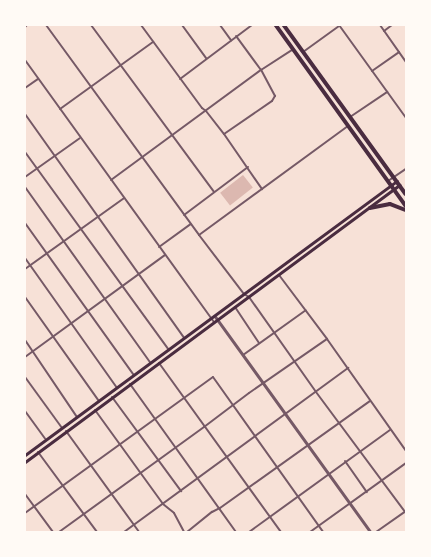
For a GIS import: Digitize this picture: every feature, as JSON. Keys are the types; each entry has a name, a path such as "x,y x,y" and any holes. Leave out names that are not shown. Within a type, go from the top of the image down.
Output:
{"main road":[{"path":"276,25 406,206"},
{"path":"284,25 406,194"},
{"path":"27,454 397,181"},
{"path":"25,462 400,186"},
{"path":"370,208 390,204 406,210"}],"street":[{"path":"46,25 184,215 244,294 249,297 294,362 382,482 406,512 376,532"},
{"path":"91,25 214,192"},
{"path":"141,25 202,108 224,134 262,189"},
{"path":"182,25 206,58"},
{"path":"220,25 231,40"},
{"path":"180,78 252,25"},
{"path":"380,25 406,62"},
{"path":"384,31 392,25"},
{"path":"303,52 339,26 406,118"},
{"path":"224,134 272,101 275,96 261,70 236,36"},
{"path":"60,109 153,42"},
{"path":"111,180 261,70 293,49"},
{"path":"372,71 399,52"},
{"path":"25,60 214,322"},
{"path":"25,88 38,79"},
{"path":"350,117 387,92"},
{"path":"25,114 184,338"},
{"path":"199,235 348,126"},
{"path":"25,177 80,138"},
{"path":"25,152 169,350"},
{"path":"184,215 248,167"},
{"path":"388,181 406,169"},
{"path":"25,188 150,363"},
{"path":"25,269 124,198"},
{"path":"25,223 134,375"},
{"path":"159,247 191,224"},
{"path":"25,357 165,256"},
{"path":"25,258 117,388"},
{"path":"279,275 348,368 406,451"},
{"path":"25,297 99,401"},
{"path":"235,307 259,343"},
{"path":"243,355 306,310"},
{"path":"215,316 371,532"},
{"path":"59,532 263,383 327,339"},
{"path":"25,340 77,417"},
{"path":"159,363 280,532"},
{"path":"124,532 348,368"},
{"path":"25,377 62,428"},
{"path":"25,513 213,377 323,532"},
{"path":"130,384 236,532"},
{"path":"112,398 159,459 181,491"},
{"path":"95,410 163,504 174,513 185,532 370,401"},
{"path":"25,411 46,440"},
{"path":"249,532 345,461 390,430"},
{"path":"66,431 139,532"},
{"path":"25,448 27,454"},
{"path":"38,452 97,532"},
{"path":"345,461 366,492"},
{"path":"310,532 382,482 406,463"},
{"path":"25,494 53,532"}],"shaded area":[{"path":"243,175 253,188 230,205 220,193"}]}
